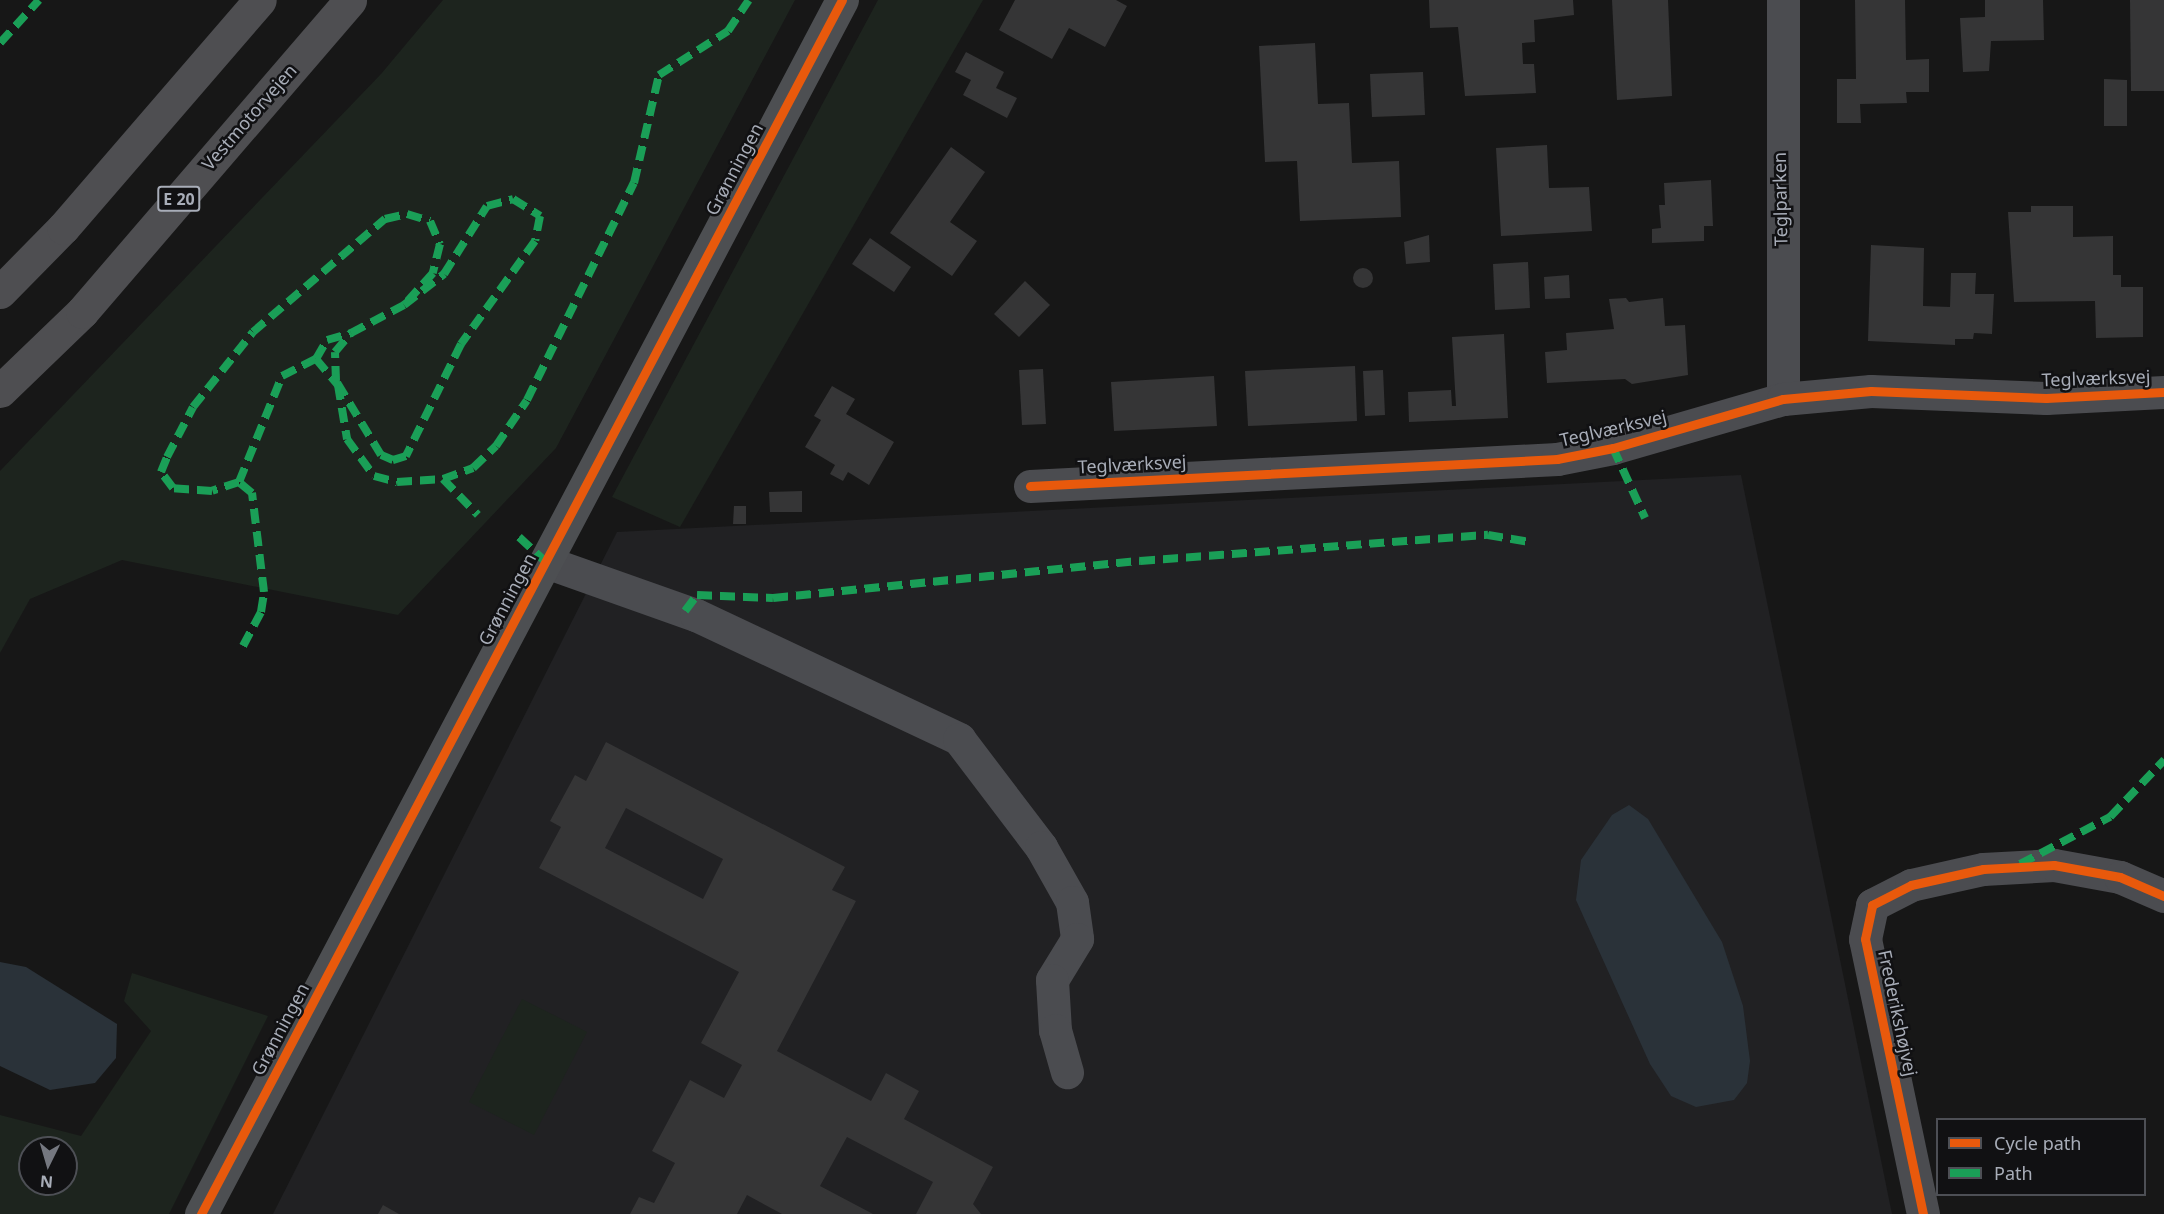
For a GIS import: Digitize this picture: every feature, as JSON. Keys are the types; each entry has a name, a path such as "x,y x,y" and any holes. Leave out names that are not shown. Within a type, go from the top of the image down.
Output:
{"highway":[{"path":"0,292 63,228 260,0"},
{"name":"Vestmotorvejen","path":"0,391 82,312 350,0"}],"main road":[{"name":"Grønningen","path":"201,1214 842,0"}],"street":[{"name":"Teglparken","path":"1782,399 1783,0"},
{"name":"Teglværksvej","path":"1030,486 1557,459 1782,399 1871,392 2046,398 2164,392"},
{"path":"546,562 696,615 959,739 1041,847 1072,902 1077,939 1052,980 1055,1030 1067,1072"},
{"name":"Frederikshøjvej","path":"1923,1214 1865,939 1872,905 1911,885 1983,869 2054,865 2120,877 2164,896"}],"shaded area":[{"path":"443,0 795,0 556,448 398,615 122,560 30,599 0,653 0,471 381,74"},
{"path":"878,0 983,0 680,527 612,497"},
{"path":"1741,475 1892,1214 273,1214 617,532"},
{"path":"1629,805 1648,819 1722,942 1743,1006 1750,1061 1747,1083 1734,1100 1696,1107 1671,1096 1650,1064 1576,900 1581,860 1612,815"},
{"path":"0,962 26,967 117,1024 116,1058 95,1083 50,1090 0,1066"},
{"path":"132,973 268,1016 169,1214 0,1214 0,1115 81,1136 151,1031 124,1001"},
{"path":"522,999 587,1032 534,1135 469,1102"}],"building":[{"path":"1015,0 1116,0 1127,6 1105,47 1069,28 1052,59 999,30"},
{"path":"1429,0 1573,0 1574,15 1534,20 1535,42 1522,43 1523,64 1534,64 1536,93 1465,96 1458,27 1430,28"},
{"path":"1612,0 1668,0 1672,96 1617,100"},
{"path":"1855,0 1905,0 1906,60 1929,59 1929,92 1906,92 1907,103 1860,104 1861,123 1837,123 1837,79 1856,79"},
{"path":"1985,0 2043,0 2044,40 1991,41 1989,71 1963,72 1960,18 1985,17"},
{"path":"2130,0 2164,0 2164,91 2131,91"},
{"path":"1315,43 1318,104 1349,103 1352,163 1399,161 1401,217 1300,221 1297,161 1265,162 1259,46"},
{"path":"966,52 1004,72 996,88 1017,98 1007,118 963,95 971,80 955,72"},
{"path":"1423,72 1425,115 1372,117 1370,74"},
{"path":"2104,79 2127,80 2127,126 2104,126"},
{"path":"1547,145 1549,188 1589,187 1592,231 1501,236 1496,148"},
{"path":"951,147 985,172 950,222 977,241 952,276 890,233"},
{"path":"1711,180 1713,226 1704,226 1704,241 1652,243 1652,229 1661,228 1659,205 1665,205 1664,183"},
{"path":"2031,206 2073,206 2073,237 2113,236 2113,275 2121,275 2121,287 2143,287 2143,337 2096,338 2095,301 2014,302 2008,212 2031,212"},
{"path":"1429,235 1430,262 1406,264 1404,242"},
{"path":"870,238 911,267 894,292 852,264"},
{"path":"1871,245 1924,248 1923,306 1950,307 1951,273 1976,273 1975,294 1994,294 1992,334 1974,333 1973,339 1955,339 1955,345 1868,341"},
{"path":"1528,262 1530,308 1495,310 1493,264"},
{"path":"1363,268 1370,271 1373,278 1370,285 1363,288 1356,285 1353,278 1356,271"},
{"path":"1569,275 1570,298 1545,299 1544,277"},
{"path":"1025,281 1050,305 1019,337 994,314"},
{"path":"1626,298 1629,302 1663,298 1665,326 1685,325 1688,375 1632,384 1625,379 1547,383 1545,352 1567,350 1566,333 1614,329 1609,299"},
{"path":"1504,334 1508,418 1409,422 1408,392 1451,390 1452,406 1456,406 1452,337"},
{"path":"1355,366 1357,421 1248,426 1245,371"},
{"path":"1043,369 1046,424 1022,425 1019,370"},
{"path":"1383,370 1385,415 1365,416 1363,371"},
{"path":"1214,376 1217,426 1114,431 1111,382"},
{"path":"832,386 855,399 846,414 894,442 869,485 848,472 843,481 830,474 835,465 805,447 821,420 814,416"},
{"path":"802,491 802,512 770,512 769,492"},
{"path":"734,506 746,506 746,524 733,524"},
{"path":"606,742 845,867 832,890 856,901 777,1051 871,1101 886,1073 919,1091 904,1119 993,1167 973,1204 981,1214 916,1214 933,1182 847,1137 820,1186 873,1214 782,1214 747,1195 737,1214 630,1214 639,1197 654,1203 675,1163 652,1151 690,1080 724,1098 742,1065 701,1043 739,972 539,868 561,827 550,821 575,775 586,781","holes":["626,808 723,859 703,899 605,848"]},
{"path":"383,1205 399,1214 378,1214"}],"marked path":[{"path":"0,43 39,0"},
{"path":"239,482 282,376 316,359 338,385 347,439 374,476 397,482 443,479 473,468 496,446 527,400 634,183 659,75 728,31 749,0"},
{"path":"513,199 540,216 535,241 461,344 406,456 393,460 381,455 336,381 335,352 351,333 404,305 444,274 487,206 513,199"},
{"path":"243,646 261,612 264,592 252,493 239,482 212,491 173,488 161,472 167,457 193,407 253,332 385,219 407,214 430,221 440,244 433,273 404,305"},
{"path":"316,359 327,340 351,333"},
{"path":"1613,448 1645,518"},
{"path":"443,479 478,515"},
{"path":"685,611 697,595 773,598 1140,561 1488,535 1530,542"},
{"path":"519,537 546,562"},
{"path":"2020,864 2110,817 2164,760"}],"cycle path":[{"path":"201,1214 842,0"},
{"path":"1030,486 1557,459 1613,448 1783,399 1871,391 2046,398 2164,392"},
{"path":"1923,1214 1865,939 1872,905 1911,885 1983,869 2054,865 2120,877 2164,896"}]}
